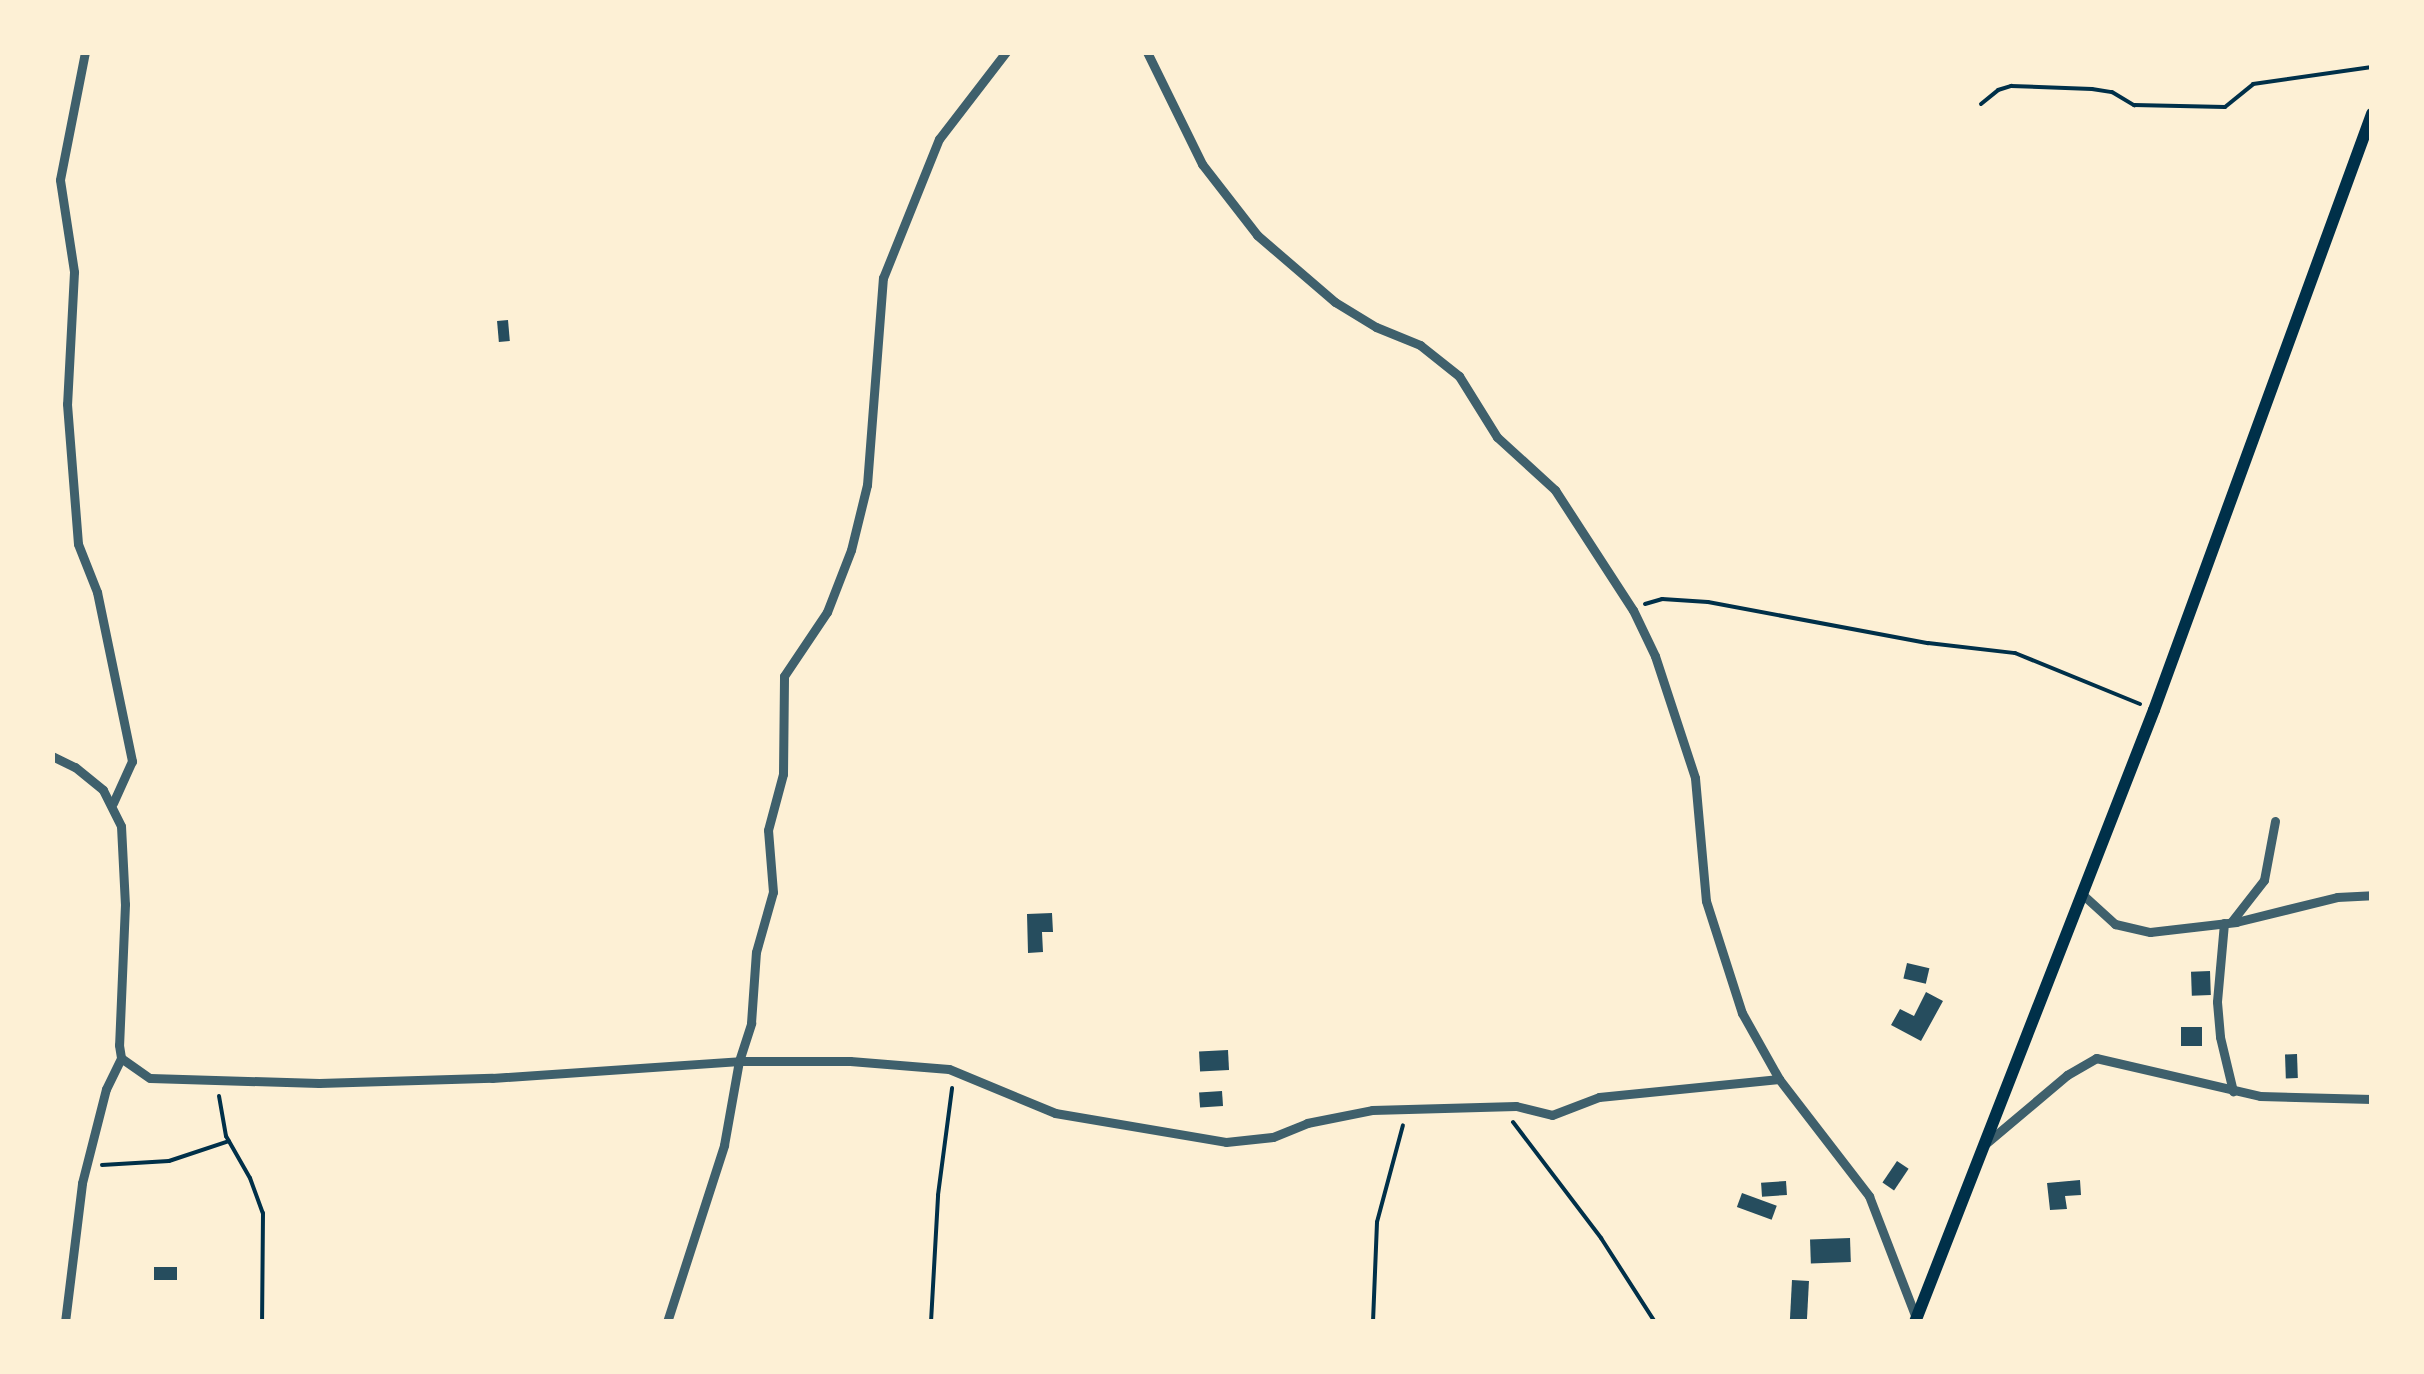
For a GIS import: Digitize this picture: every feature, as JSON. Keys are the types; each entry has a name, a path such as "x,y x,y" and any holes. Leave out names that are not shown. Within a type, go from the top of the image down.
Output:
{"main road":[{"path":"1916,1320 2154,710 2372,114"}],"street":[{"path":"85,52 60,180 74,272 67,404 78,544 97,592 132,761 113,802"},
{"path":"667,1322 724,1145 739,1061 751,1023 756,952 773,892 768,830 783,774 784,676 828,612 851,550 867,484 883,278 939,139 1006,52"},
{"path":"1146,52 1202,164 1257,236 1336,302 1376,327 1420,345 1459,376 1496,437 1555,490 1633,610 1654,656 1695,778 1706,901 1742,1013 1779,1078 1869,1196 1916,1320"},
{"path":"52,756 75,766 113,802 121,826 125,904 118,1024 122,1058 106,1089 88,1164 65,1322"},
{"path":"2233,1091 2220,1037 2217,1002 2227,923 2251,902 2264,880 2275,821"},
{"path":"2080,892 2096,911 2127,930 2167,932 2227,923 2338,897 2372,895"},
{"path":"122,1058 150,1078 212,1082 492,1078 739,1061 850,1060 949,1070 1055,1113 1226,1142 1273,1137 1338,1114 1496,1106 1552,1116 1599,1097 1779,1078"},
{"path":"1982,1146 2067,1074 2096,1058 2233,1091 2372,1099"}],"path":[{"path":"1982,104 1998,90 2011,86 2112,92 2134,105 2225,106 2253,84 2372,67"},
{"path":"1633,610 1662,599 1708,602 1928,643 2004,651 2154,710"},
{"path":"931,1322 938,1195 953,1103 949,1070"},
{"path":"212,1082 229,1141 250,1178 263,1214 262,1322"},
{"path":"1496,1106 1541,1157 1655,1322"},
{"path":"1373,1322 1381,1200 1396,1140 1412,1111"},
{"path":"88,1164 169,1161 229,1141"}],"building":[{"path":"508,320 510,341 499,342 497,321"},
{"path":"1052,913 1053,932 1042,932 1043,952 1028,953 1027,914"},
{"path":"1907,963 1929,968 1926,984 1903,979"},
{"path":"2210,971 2211,995 2192,996 2191,972"},
{"path":"1926,992 1943,1001 1921,1041 1891,1025 1900,1009 1914,1016"},
{"path":"2181,1027 2202,1027 2202,1046 2181,1046"},
{"path":"1228,1050 1229,1070 1200,1071 1199,1052"},
{"path":"2285,1054 2297,1054 2298,1078 2286,1078"},
{"path":"1222,1091 1223,1106 1200,1108 1199,1093"},
{"path":"1897,1161 1909,1169 1894,1190 1882,1183"},
{"path":"2080,1180 2081,1195 2065,1196 2067,1209 2050,1210 2047,1183"},
{"path":"1786,1181 1787,1195 1762,1197 1761,1183"},
{"path":"1742,1193 1777,1206 1772,1220 1737,1207"},
{"path":"1850,1238 1851,1262 1811,1263 1810,1239"},
{"path":"154,1267 177,1267 177,1280 154,1280"},
{"path":"1792,1280 1809,1281 1807,1322 1790,1322"}]}
